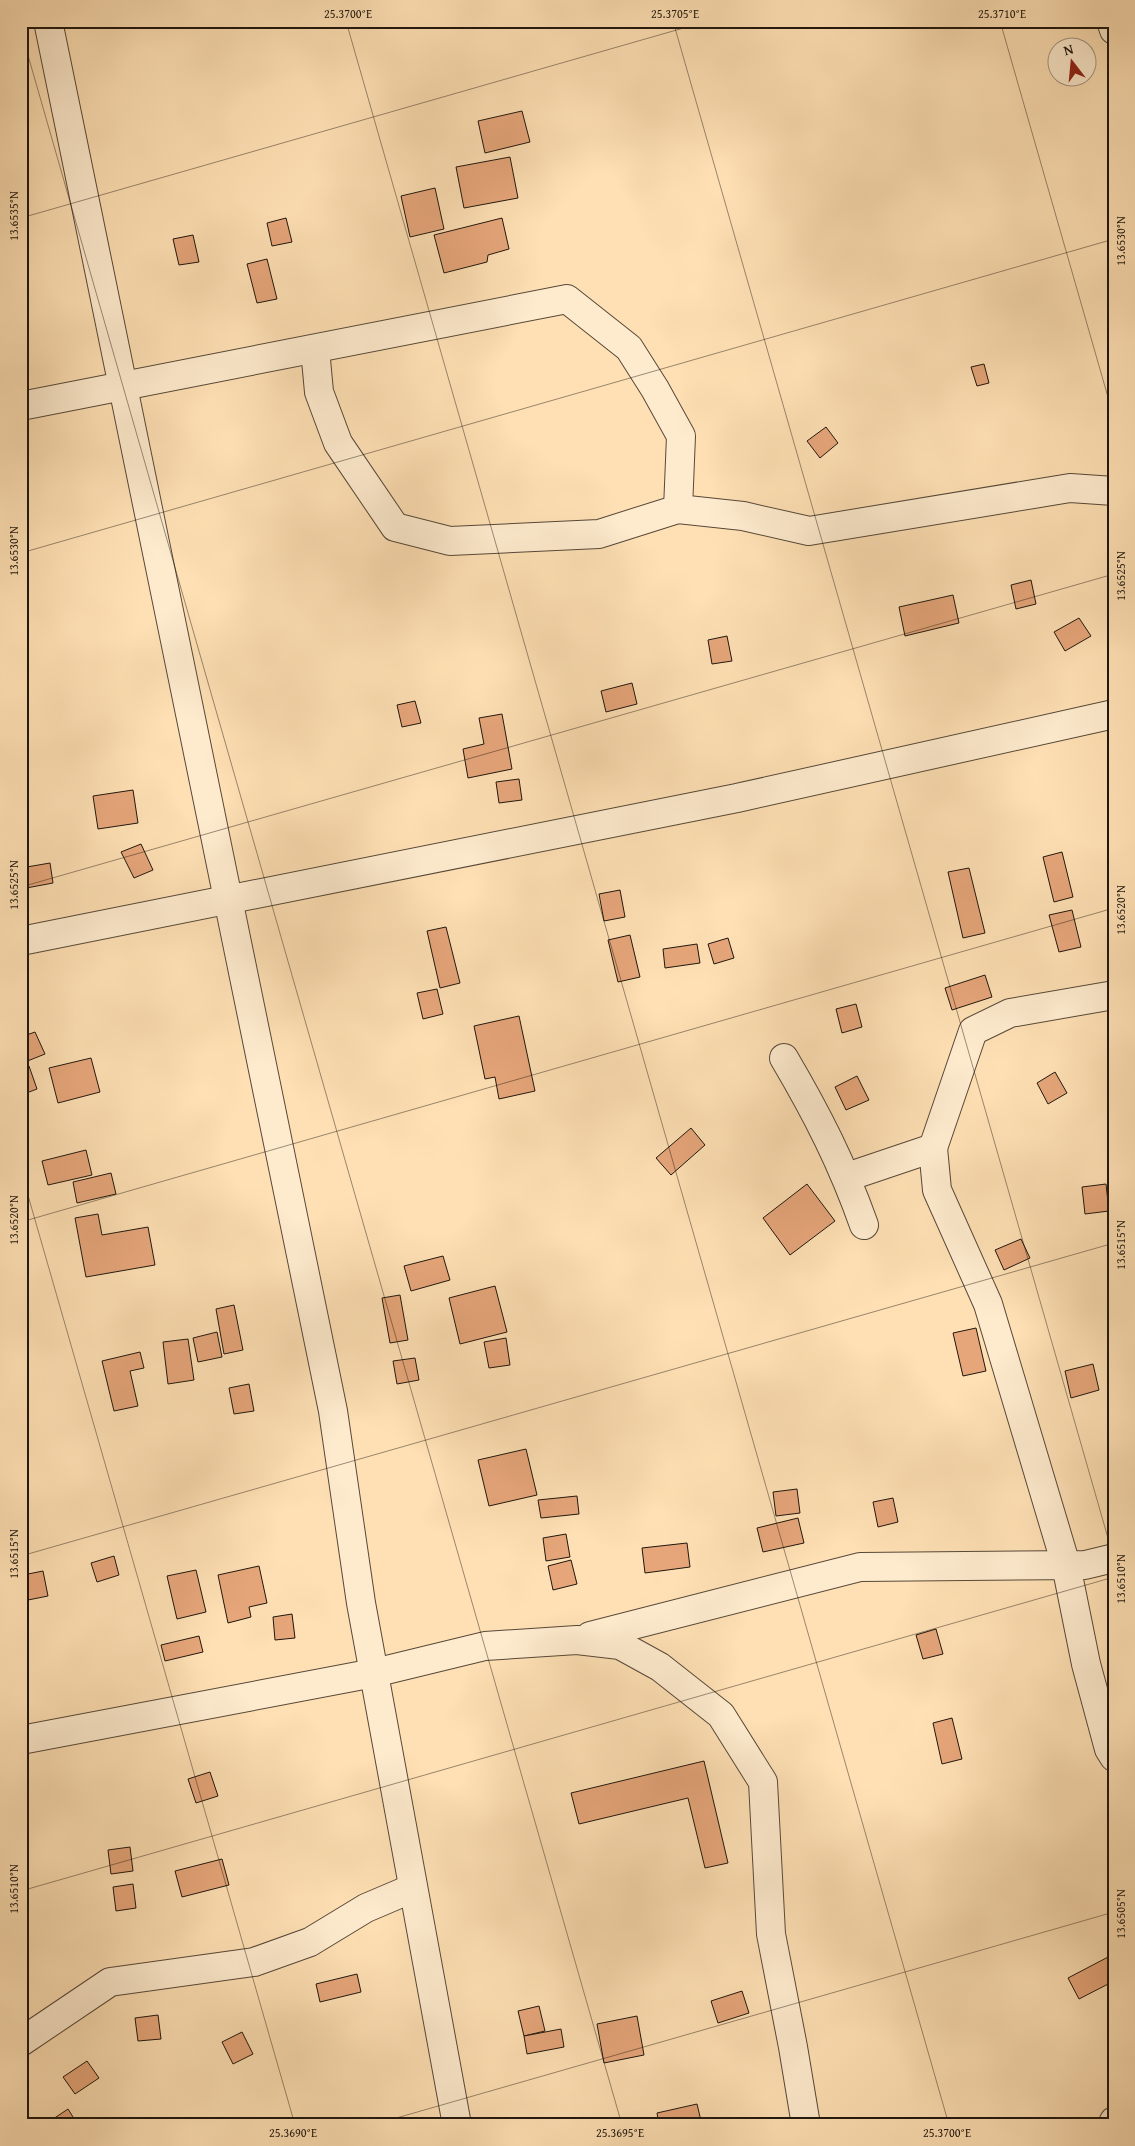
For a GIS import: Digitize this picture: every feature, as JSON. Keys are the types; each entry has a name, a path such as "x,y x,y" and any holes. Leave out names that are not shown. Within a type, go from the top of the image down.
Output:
{"street":[{"path":"48,21 333,1410 361,1603 457,2125"},
{"path":"1111,21 1114,30"},
{"path":"21,406 567,299 629,348 655,389 681,436 678,510"},
{"path":"315,348 319,392 338,443 395,527 450,542 599,534 678,510 743,516 809,531 1070,488 1114,491"},
{"path":"21,941 737,798 1114,714"},
{"path":"1114,995 1010,1013 974,1031 933,1148 937,1190 988,1304 1066,1565 1086,1664 1109,1749 1114,1757"},
{"path":"784,1058 815,1109 847,1177 864,1225"},
{"path":"847,1177 933,1148"},
{"path":"577,1640 860,1567 1085,1565 1114,1558"},
{"path":"21,1740 374,1673 484,1646 577,1640 620,1645 660,1667 721,1716 764,1782 771,1934 806,2125"},
{"path":"21,2042 110,1982 254,1962 310,1942 366,1908 413,1888"}],"building":[{"path":"522,111 530,142 485,153 478,121"},
{"path":"510,157 518,198 464,208 456,167"},
{"path":"435,188 444,229 410,237 401,196"},
{"path":"286,218 292,242 272,246 267,223"},
{"path":"502,218 509,249 488,255 487,262 444,273 434,235"},
{"path":"193,235 199,262 179,265 173,239"},
{"path":"267,259 277,299 257,303 247,264"},
{"path":"984,364 989,383 977,386 971,367"},
{"path":"826,427 838,443 820,458 807,441"},
{"path":"1031,580 1036,604 1016,609 1011,585"},
{"path":"953,595 959,623 905,636 899,607"},
{"path":"1079,618 1091,636 1065,651 1054,632"},
{"path":"727,636 732,661 712,664 708,640"},
{"path":"632,683 637,704 606,712 601,691"},
{"path":"415,701 421,723 402,727 397,705"},
{"path":"502,714 512,769 468,778 463,749 484,744 479,718"},
{"path":"519,779 522,800 499,803 496,782"},
{"path":"133,790 138,823 98,829 93,796"},
{"path":"141,844 153,870 134,878 121,852"},
{"path":"1062,852 1073,897 1054,902 1043,857"},
{"path":"50,863 53,883 21,889 21,868"},
{"path":"969,868 985,933 963,938 948,872"},
{"path":"620,890 625,917 604,921 599,894"},
{"path":"1072,910 1081,947 1059,952 1049,915"},
{"path":"446,927 460,983 440,988 427,931"},
{"path":"630,935 640,977 618,982 608,940"},
{"path":"728,938 734,958 714,964 708,944"},
{"path":"697,944 700,963 665,968 663,949"},
{"path":"985,975 992,997 952,1010 945,988"},
{"path":"437,989 443,1014 423,1019 417,993"},
{"path":"856,1004 862,1027 842,1033 836,1009"},
{"path":"519,1016 535,1091 499,1099 495,1077 485,1079 474,1026"},
{"path":"35,1032 45,1054 25,1062 21,1052 21,1037"},
{"path":"91,1058 100,1092 58,1103 49,1068"},
{"path":"29,1066 37,1089 21,1095 21,1069"},
{"path":"1055,1072 1067,1093 1048,1104 1037,1083"},
{"path":"857,1076 869,1100 846,1110 835,1087"},
{"path":"691,1128 705,1145 671,1175 656,1158"},
{"path":"86,1150 92,1175 48,1185 42,1161"},
{"path":"111,1173 116,1194 77,1203 73,1182"},
{"path":"807,1184 835,1221 790,1255 763,1218"},
{"path":"1106,1184 1109,1211 1085,1214 1082,1187"},
{"path":"98,1214 102,1235 148,1227 155,1265 86,1277 75,1218"},
{"path":"1021,1239 1030,1258 1004,1270 995,1250"},
{"path":"443,1256 450,1280 411,1291 404,1266"},
{"path":"495,1286 507,1332 460,1344 449,1298"},
{"path":"400,1295 408,1340 390,1343 382,1298"},
{"path":"234,1305 243,1350 224,1354 216,1309"},
{"path":"1110,1308 1114,1308 1114,1332"},
{"path":"976,1328 986,1371 963,1376 953,1333"},
{"path":"217,1332 222,1357 198,1362 193,1338"},
{"path":"506,1338 510,1365 489,1368 484,1342"},
{"path":"188,1339 194,1380 168,1384 163,1342"},
{"path":"140,1352 144,1368 130,1371 138,1406 114,1411 102,1361"},
{"path":"415,1358 419,1380 397,1384 393,1361"},
{"path":"1093,1364 1099,1390 1071,1398 1065,1371"},
{"path":"249,1384 254,1411 234,1414 229,1388"},
{"path":"526,1449 537,1495 489,1506 478,1460"},
{"path":"797,1489 800,1513 776,1516 773,1492"},
{"path":"577,1496 579,1514 541,1518 538,1500"},
{"path":"893,1498 898,1522 878,1527 873,1502"},
{"path":"798,1518 804,1543 763,1552 757,1528"},
{"path":"566,1534 570,1557 546,1561 543,1538"},
{"path":"687,1543 690,1567 645,1573 642,1548"},
{"path":"114,1556 119,1575 97,1582 91,1563"},
{"path":"571,1560 577,1584 553,1590 548,1566"},
{"path":"259,1566 267,1603 249,1607 251,1617 228,1623 218,1575"},
{"path":"196,1570 206,1612 177,1619 167,1576"},
{"path":"43,1571 48,1596 28,1600 23,1575"},
{"path":"292,1614 295,1638 275,1640 273,1617"},
{"path":"936,1629 943,1654 923,1659 916,1635"},
{"path":"199,1636 203,1652 165,1661 161,1645"},
{"path":"952,1718 962,1759 942,1764 933,1723"},
{"path":"704,1761 728,1863 705,1868 688,1798 579,1824 571,1793"},
{"path":"210,1772 218,1796 196,1803 188,1779"},
{"path":"130,1847 133,1871 111,1874 108,1850"},
{"path":"222,1859 229,1885 182,1897 175,1871"},
{"path":"133,1884 136,1908 116,1911 113,1887"},
{"path":"1110,1956 1114,1963 1114,1981 1079,1999 1068,1978"},
{"path":"357,1974 361,1992 320,2002 316,1984"},
{"path":"742,1991 749,2013 718,2023 711,2001"},
{"path":"539,2006 545,2031 524,2036 518,2011"},
{"path":"158,2015 161,2039 138,2041 135,2018"},
{"path":"637,2016 644,2055 604,2063 597,2024"},
{"path":"561,2029 564,2047 527,2054 524,2036"},
{"path":"242,2032 253,2054 233,2064 222,2042"},
{"path":"87,2061 99,2078 75,2094 63,2077"},
{"path":"697,2104 702,2125 659,2125 657,2113"},
{"path":"68,2109 78,2125 44,2125"}]}
